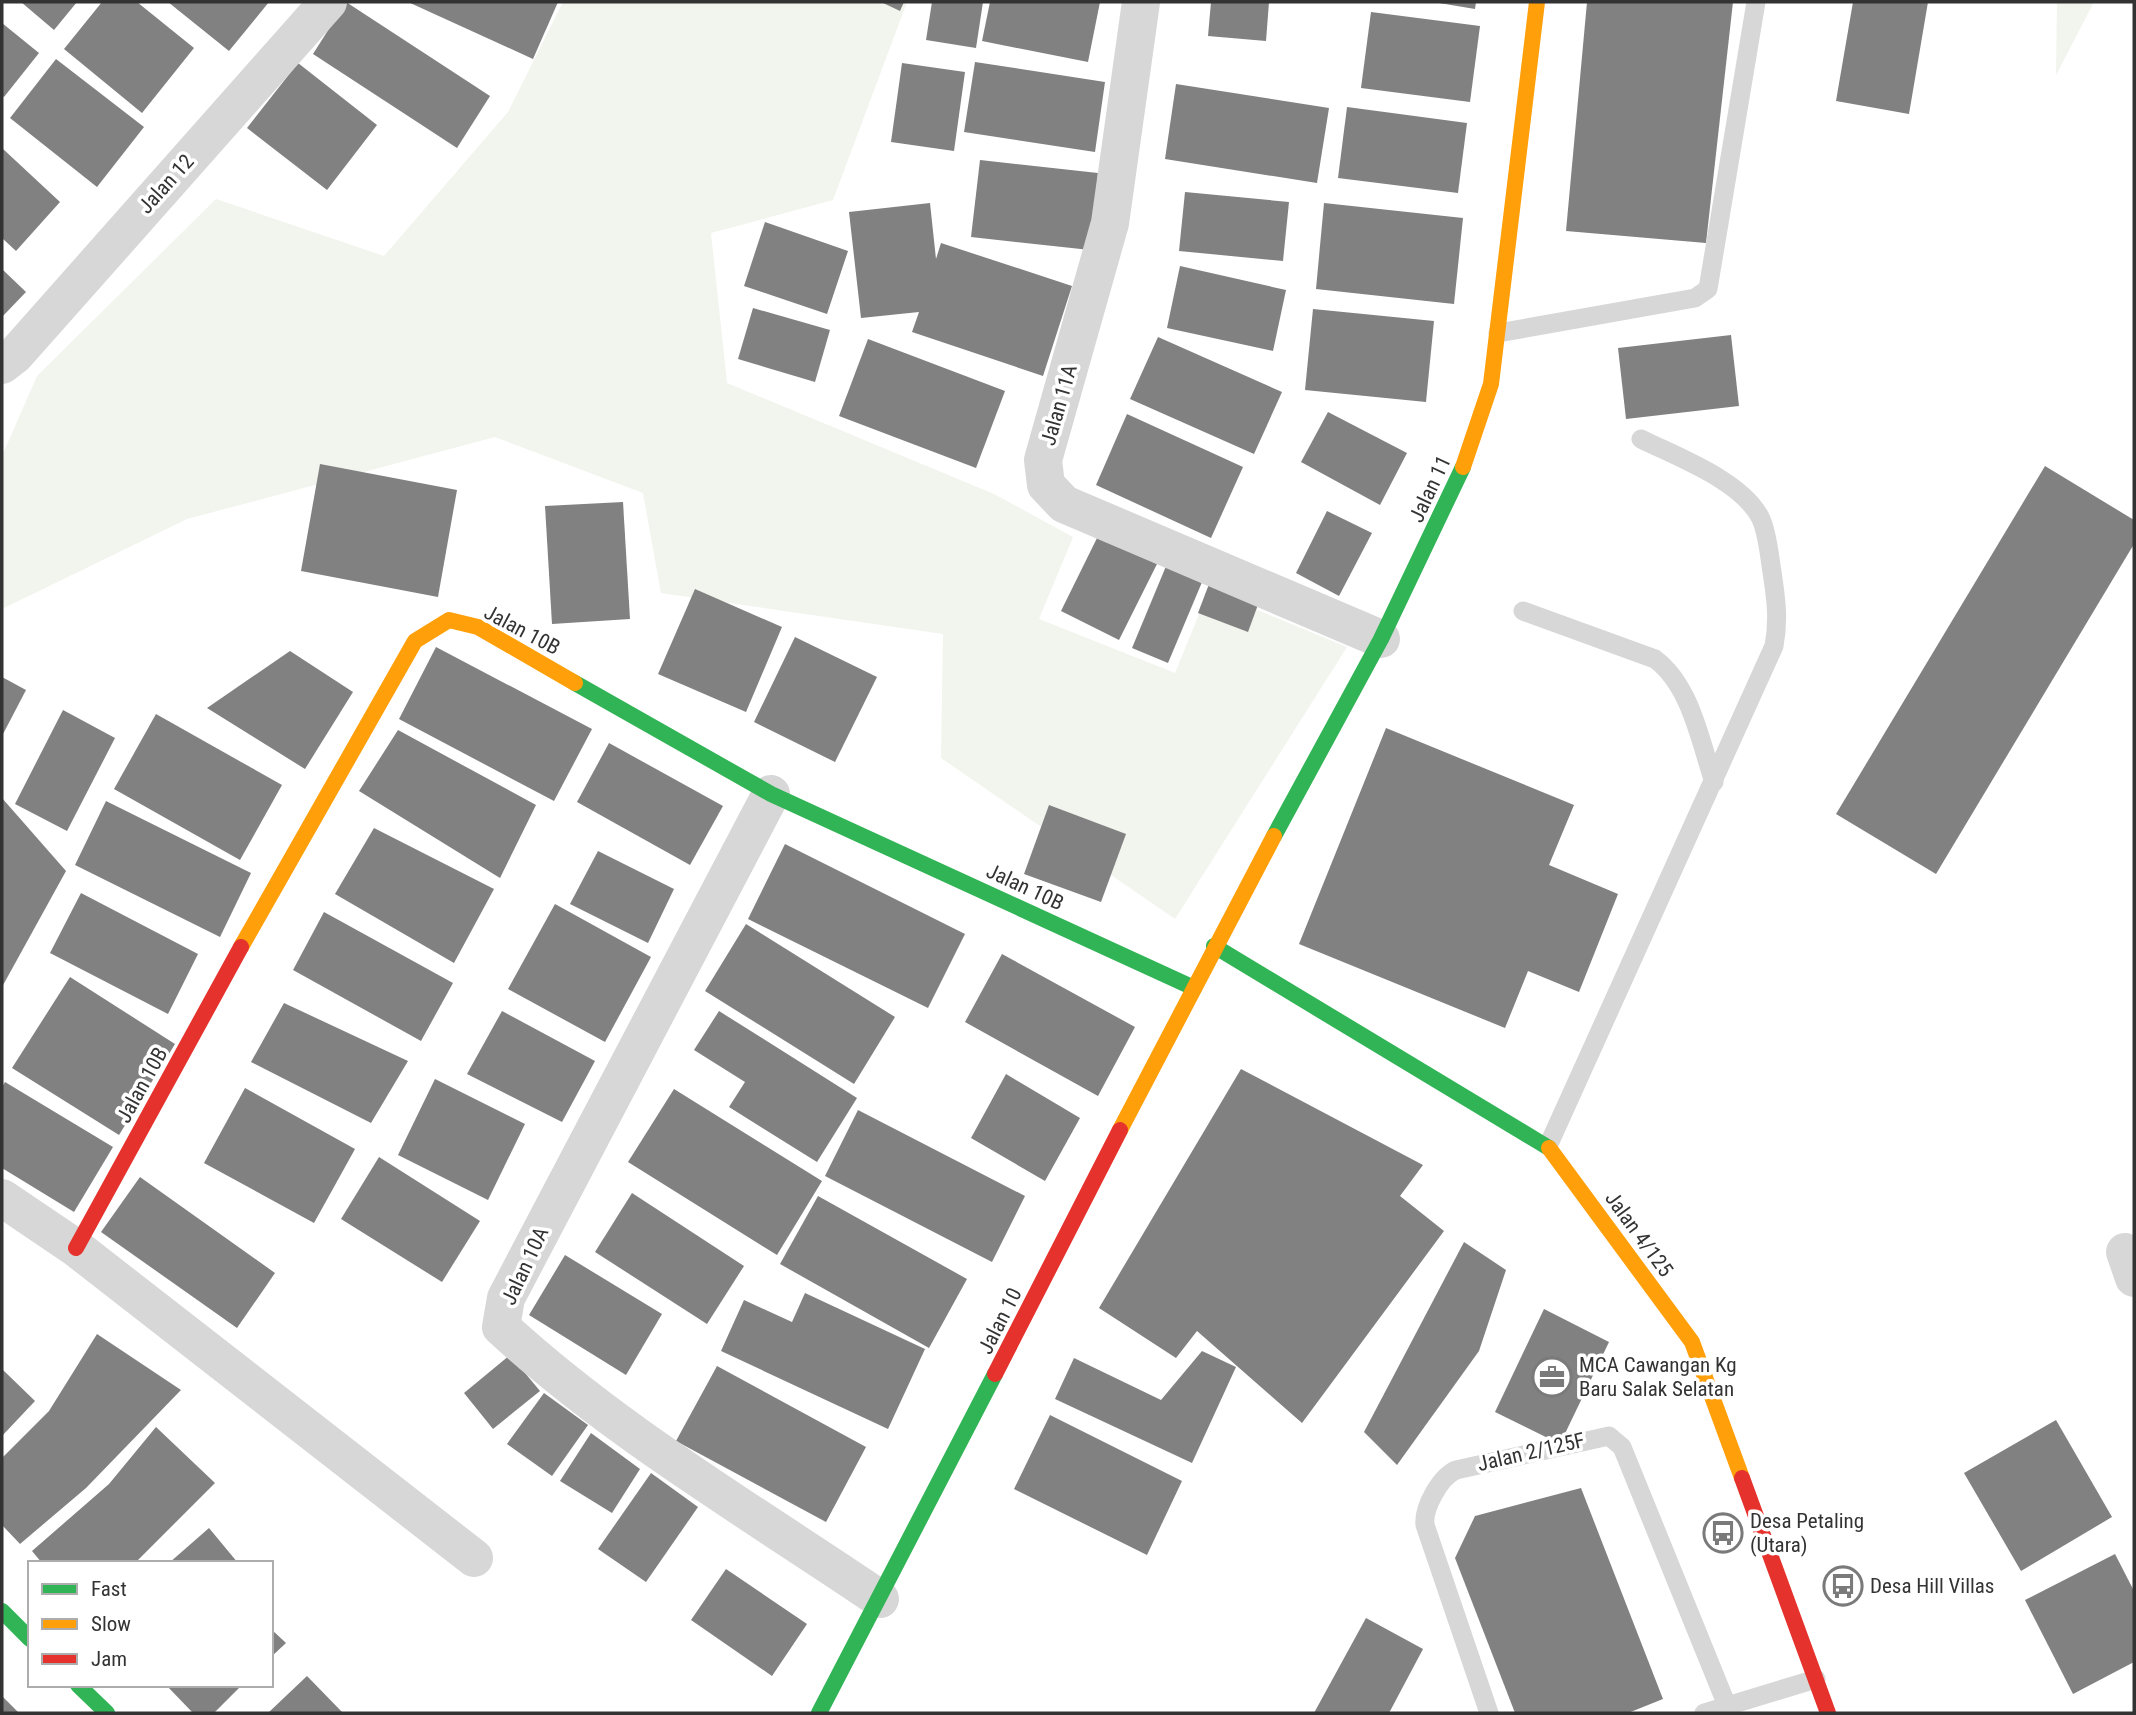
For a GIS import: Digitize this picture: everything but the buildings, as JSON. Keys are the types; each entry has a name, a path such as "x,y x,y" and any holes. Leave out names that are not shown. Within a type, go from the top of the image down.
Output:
{"street":[{"name":"Jalan 12","path":"2,365 15,355 328,2"},
{"name":"Jalan 11A","path":"1141,2 1110,223 1043,460 1046,485 1064,503 1381,639"},
{"name":"Jalan 11","path":"1214,946 1381,639 1471,451 1491,384 1536,2"},
{"name":"Jalan 10B","path":"76,1248 284,871 415,641 449,620 478,627 771,794 1194,988"},
{"name":"Jalan 10A","path":"771,794 506,1298 501,1327 533,1356 614,1418 880,1599"},
{"name":"Jalan 10","path":"818,1713 880,1599 1214,946"},
{"name":"Jalan 4/125","path":"1214,946 1548,1146 1692,1342 1828,1713"},
{"path":"2,1198 76,1248 474,1558"},
{"path":"2,1611 28,1637"},
{"path":"80,1687 107,1713"}],"lane":[{"path":"1498,333 1695,298 1708,289 1756,2"},
{"path":"1548,1146 1714,782 1774,646 1777,631 1779,613 1765,530 1752,506 1721,479 1642,439"},
{"path":"1523,611 1655,659 1672,672 1683,691 1714,782"},
{"name":"Jalan 2/125F","path":"1489,1713 1425,1525 1427,1510 1444,1479 1456,1470 1609,1436 1622,1447 1729,1710"},
{"path":"1704,1713 1729,1710 1816,1679"}],"shaded area":[{"path":"563,2 907,2 833,200 711,233 727,383 994,494 1073,537 1039,619 1175,673 1209,590 1347,647 1175,919 941,758 943,634 661,593 643,493 495,437 187,519 2,609 2,456 37,376 216,199 384,256 508,112"},
{"path":"2057,2 2094,2 2056,75"}],"traffic: fast":[{"path":"1274,836 1381,639 1463,467"},
{"path":"575,683 771,794 1194,988"},
{"path":"1214,946 1549,1148"},
{"path":"819,1713 995,1374"},
{"path":"2,1611 28,1637"},
{"path":"80,1687 107,1713"}],"traffic: slow":[{"path":"1463,467 1491,384 1537,2"},
{"path":"241,947 415,641 449,620 478,627 575,683"},
{"path":"1120,1130 1274,836"},
{"path":"1549,1148 1692,1342 1742,1478"}],"traffic: jam":[{"path":"76,1248 241,947"},
{"path":"995,1374 1120,1130"},
{"path":"1742,1478 1828,1713"}],"place":[{"name":"MCA Cawangan Kg Baru Salak Selatan","path":"1552,1377"},
{"name":"Desa Petaling (Utara)","path":"1723,1533"},
{"name":"Desa Hill Villas","path":"1843,1586"}]}
